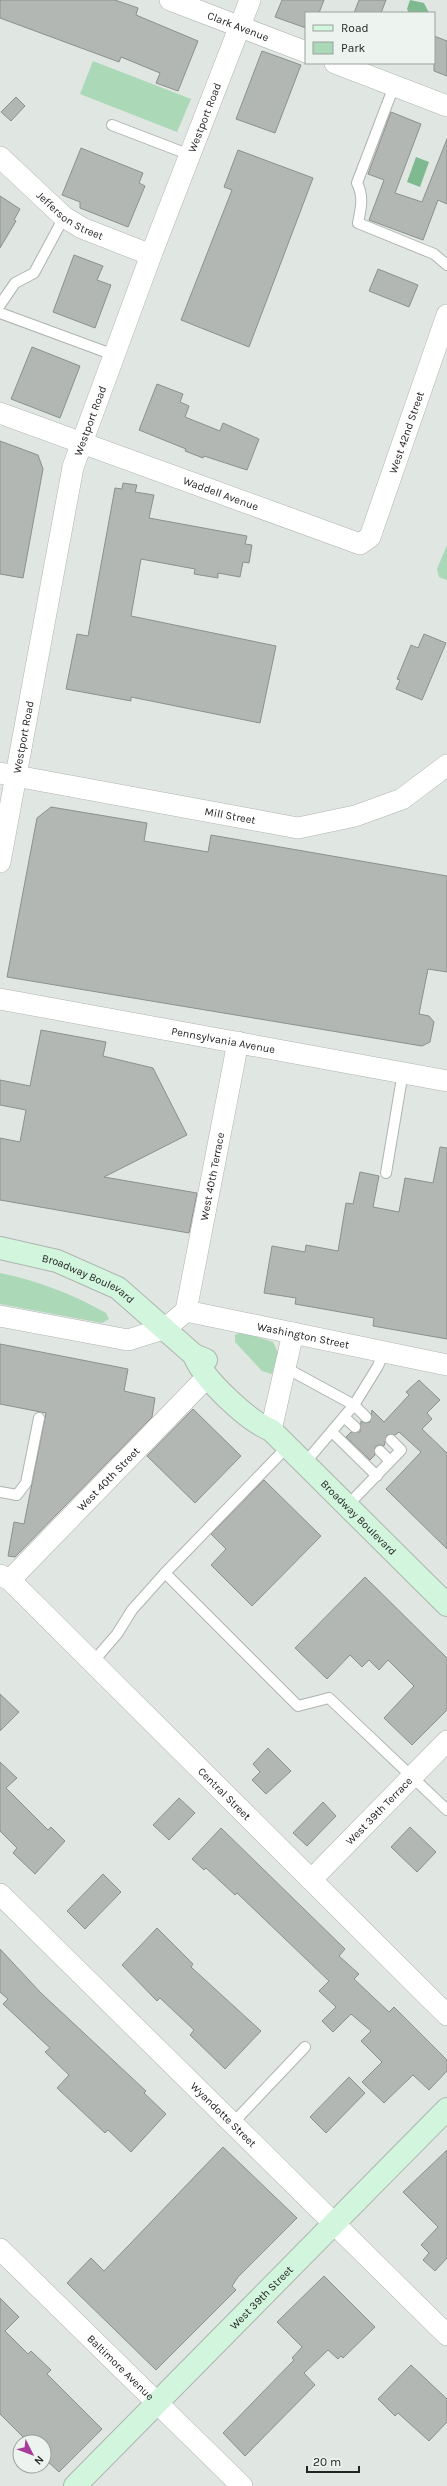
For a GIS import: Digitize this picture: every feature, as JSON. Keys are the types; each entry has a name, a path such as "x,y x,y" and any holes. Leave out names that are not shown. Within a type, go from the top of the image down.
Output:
{"main road":[{"name":"Broadway Boulevard","path":"0,1248 57,1261 93,1275 118,1288 166,1328 194,1355 221,1370 260,1408 271,1430"},
{"name":"Broadway Boulevard","path":"194,1355 200,1369 207,1377 250,1419 271,1430 447,1605"},
{"name":"West 39th Street","path":"77,2486 447,2109"}],"street":[{"name":"Clark Avenue","path":"170,0 305,52"},
{"name":"Westport Road","path":"0,862 7,775 73,467 151,255 250,0"},
{"path":"338,64 447,106"},
{"name":"Jefferson Street","path":"0,157 64,217 82,228 151,255"},
{"name":"West 42nd Street","path":"360,544 370,537 447,315"},
{"name":"Waddell Avenue","path":"0,413 360,544"},
{"name":"Mill Street","path":"7,775 298,828 355,816 402,799 447,765"},
{"name":"Pennsylvania Avenue","path":"0,999 447,1080"},
{"name":"West 40th Terrace","path":"186,1310 238,1042"},
{"path":"0,1316 128,1340 166,1328 186,1310"},
{"name":"Washington Street","path":"186,1310 447,1365"},
{"path":"271,1430 293,1333"},
{"name":"West 40th Street","path":"5,1578 207,1377"},
{"name":"Central Street","path":"5,1578 447,2015"},
{"name":"West 39th Terrace","path":"311,1880 447,1741"},
{"name":"Wyandotte Street","path":"0,1894 447,2335"},
{"name":"Baltimore Avenue","path":"0,2249 157,2403 235,2483"}],"lane":[{"path":"394,86 356,183 361,192 362,202 358,223 434,254 447,265"},
{"path":"112,125 190,155"},
{"path":"0,305 15,283 34,273 64,217"},
{"path":"0,313 114,355"},
{"path":"386,1173 404,1072"},
{"path":"304,1464 354,1405 384,1352"},
{"path":"286,1368 354,1405 366,1417"},
{"path":"344,1417 355,1428"},
{"path":"0,1492 17,1495 26,1483 39,1418"},
{"path":"332,1432 377,1476"},
{"path":"347,1506 401,1450 391,1440"},
{"path":"92,1663 117,1634 132,1610 165,1573 288,1447"},
{"path":"380,1451 390,1461"},
{"path":"165,1573 298,1706 329,1698 447,1810"},
{"path":"232,2124 305,2046"}],"green space":[{"path":"93,61 191,99 177,132 80,94"},
{"path":"447,545 447,580 439,577 437,569"},
{"path":"0,1273 42,1284 68,1294 106,1313 109,1319 102,1323 0,1304"},
{"path":"241,1332 273,1342 278,1353 272,1374 262,1371 235,1342 235,1335"}],"shaded area":[{"path":"410,0 424,3 428,12 408,12 407,9"},
{"path":"416,157 429,162 420,187 407,182"}],"building":[{"path":"0,0 115,0 138,8 136,15 198,41 178,91 156,83 160,73 121,57 119,62 0,18"},
{"path":"282,0 324,0 319,12 305,12 305,28 275,17"},
{"path":"359,0 386,0 381,12 354,12"},
{"path":"435,36 447,41 447,76 434,71"},
{"path":"262,51 301,65 275,133 236,119"},
{"path":"16,97 25,106 11,121 1,112"},
{"path":"391,112 421,124 395,193 422,202 447,139 447,204 438,200 423,240 369,220 384,180 368,174"},
{"path":"81,148 143,173 139,183 145,186 128,227 80,208 80,202 62,195"},
{"path":"238,150 313,178 249,347 181,320 232,190 224,187"},
{"path":"0,196 20,209 14,220 16,221 0,248"},
{"path":"74,255 103,266 97,280 111,285 95,328 53,312"},
{"path":"378,269 418,285 409,307 369,291"},
{"path":"32,347 80,366 60,418 11,399"},
{"path":"157,384 183,394 180,402 189,406 185,417 220,431 223,423 259,439 247,470 204,456 203,458 185,451 186,449 139,430"},
{"path":"0,441 38,455 43,469 23,578 0,574"},
{"path":"123,483 137,485 135,492 154,495 149,518 247,536 245,544 252,545 249,563 243,562 240,577 218,573 218,578 194,574 195,569 141,559 131,616 276,646 260,723 131,697 131,701 66,689 77,634 88,636 115,488 122,489"},
{"path":"424,634 446,643 422,700 396,689 400,680 397,679 411,645 418,648"},
{"path":"51,807 147,823 144,841 208,852 211,835 447,876 447,972 428,969 419,1014 429,1016 434,1022 430,1042 422,1046 7,977 37,818"},
{"path":"41,1030 106,1042 103,1056 153,1068 187,1135 104,1177 197,1193 189,1233 0,1200 0,1138 20,1142 26,1110 0,1105 0,1080 30,1086"},
{"path":"440,1147 447,1148 447,1339 373,1326 374,1318 295,1304 296,1298 264,1293 272,1246 305,1252 306,1245 338,1251 346,1203 353,1204 360,1172 379,1176 373,1207 399,1212 405,1178 433,1183"},
{"path":"0,1344 128,1369 124,1391 155,1398 152,1417 15,1557 8,1556 14,1522 24,1524 46,1413 0,1404"},
{"path":"419,1380 440,1400 427,1413 432,1419 422,1429 447,1453 447,1549 386,1489 421,1452 399,1432 395,1435 387,1435 384,1446 379,1445 375,1447 375,1455 370,1460 346,1437 351,1432 360,1432 361,1421 365,1423 370,1422 372,1410 384,1422 409,1395 406,1392"},
{"path":"193,1409 241,1456 195,1503 147,1456"},
{"path":"264,1480 321,1536 252,1606 211,1565 226,1549 211,1534"},
{"path":"365,1577 447,1658 447,1710 412,1745 384,1718 414,1686 388,1660 379,1670 369,1660 362,1667 350,1655 327,1679 295,1648"},
{"path":"0,1694 19,1712 0,1731"},
{"path":"268,1748 291,1771 266,1794 252,1780 260,1772 253,1764"},
{"path":"0,1762 17,1778 6,1788 48,1830 51,1827 65,1841 35,1874 13,1853 17,1848 0,1831"},
{"path":"179,1798 195,1813 169,1840 153,1825"},
{"path":"323,1802 336,1816 307,1846 293,1833"},
{"path":"410,1827 436,1852 417,1872 391,1847"},
{"path":"221,1828 345,1949 339,1956 359,1974 354,1979 389,2012 394,2007 447,2060 447,2071 429,2090 413,2075 384,2103 362,2082 382,2062 361,2041 371,2031 351,2014 333,2032 322,2021 336,2007 319,1991 329,1981 237,1893 235,1895 206,1868 204,1870 192,1859"},
{"path":"103,1874 121,1892 85,1929 67,1911"},
{"path":"157,1928 193,1964 191,1967 261,2031 225,2069 190,2035 194,2030 160,1998 157,2001 122,1965"},
{"path":"0,1949 41,1993 146,2091 144,2093 166,2114 131,2152 108,2130 105,2133 57,2088 69,2075 45,2052 50,2048 3,2004 8,1999 0,1992"},
{"path":"349,2077 365,2093 326,2133 310,2117"},
{"path":"223,2147 297,2218 238,2277 232,2286 236,2290 156,2370 67,2283 91,2258 104,2271"},
{"path":"447,2150 447,2258 435,2271 423,2260 429,2253 421,2245 438,2227 403,2192"},
{"path":"324,2276 375,2327 343,2358 341,2356 338,2359 328,2350 304,2373 315,2385 245,2456 223,2433 294,2360 292,2358 302,2347 277,2322"},
{"path":"0,2298 19,2317 5,2331 28,2354 31,2351 51,2370 47,2374 102,2429 59,2472 52,2465 52,2434 20,2434 0,2414"},
{"path":"411,2365 447,2399 447,2422 429,2441 398,2413 395,2416 378,2399"}]}
